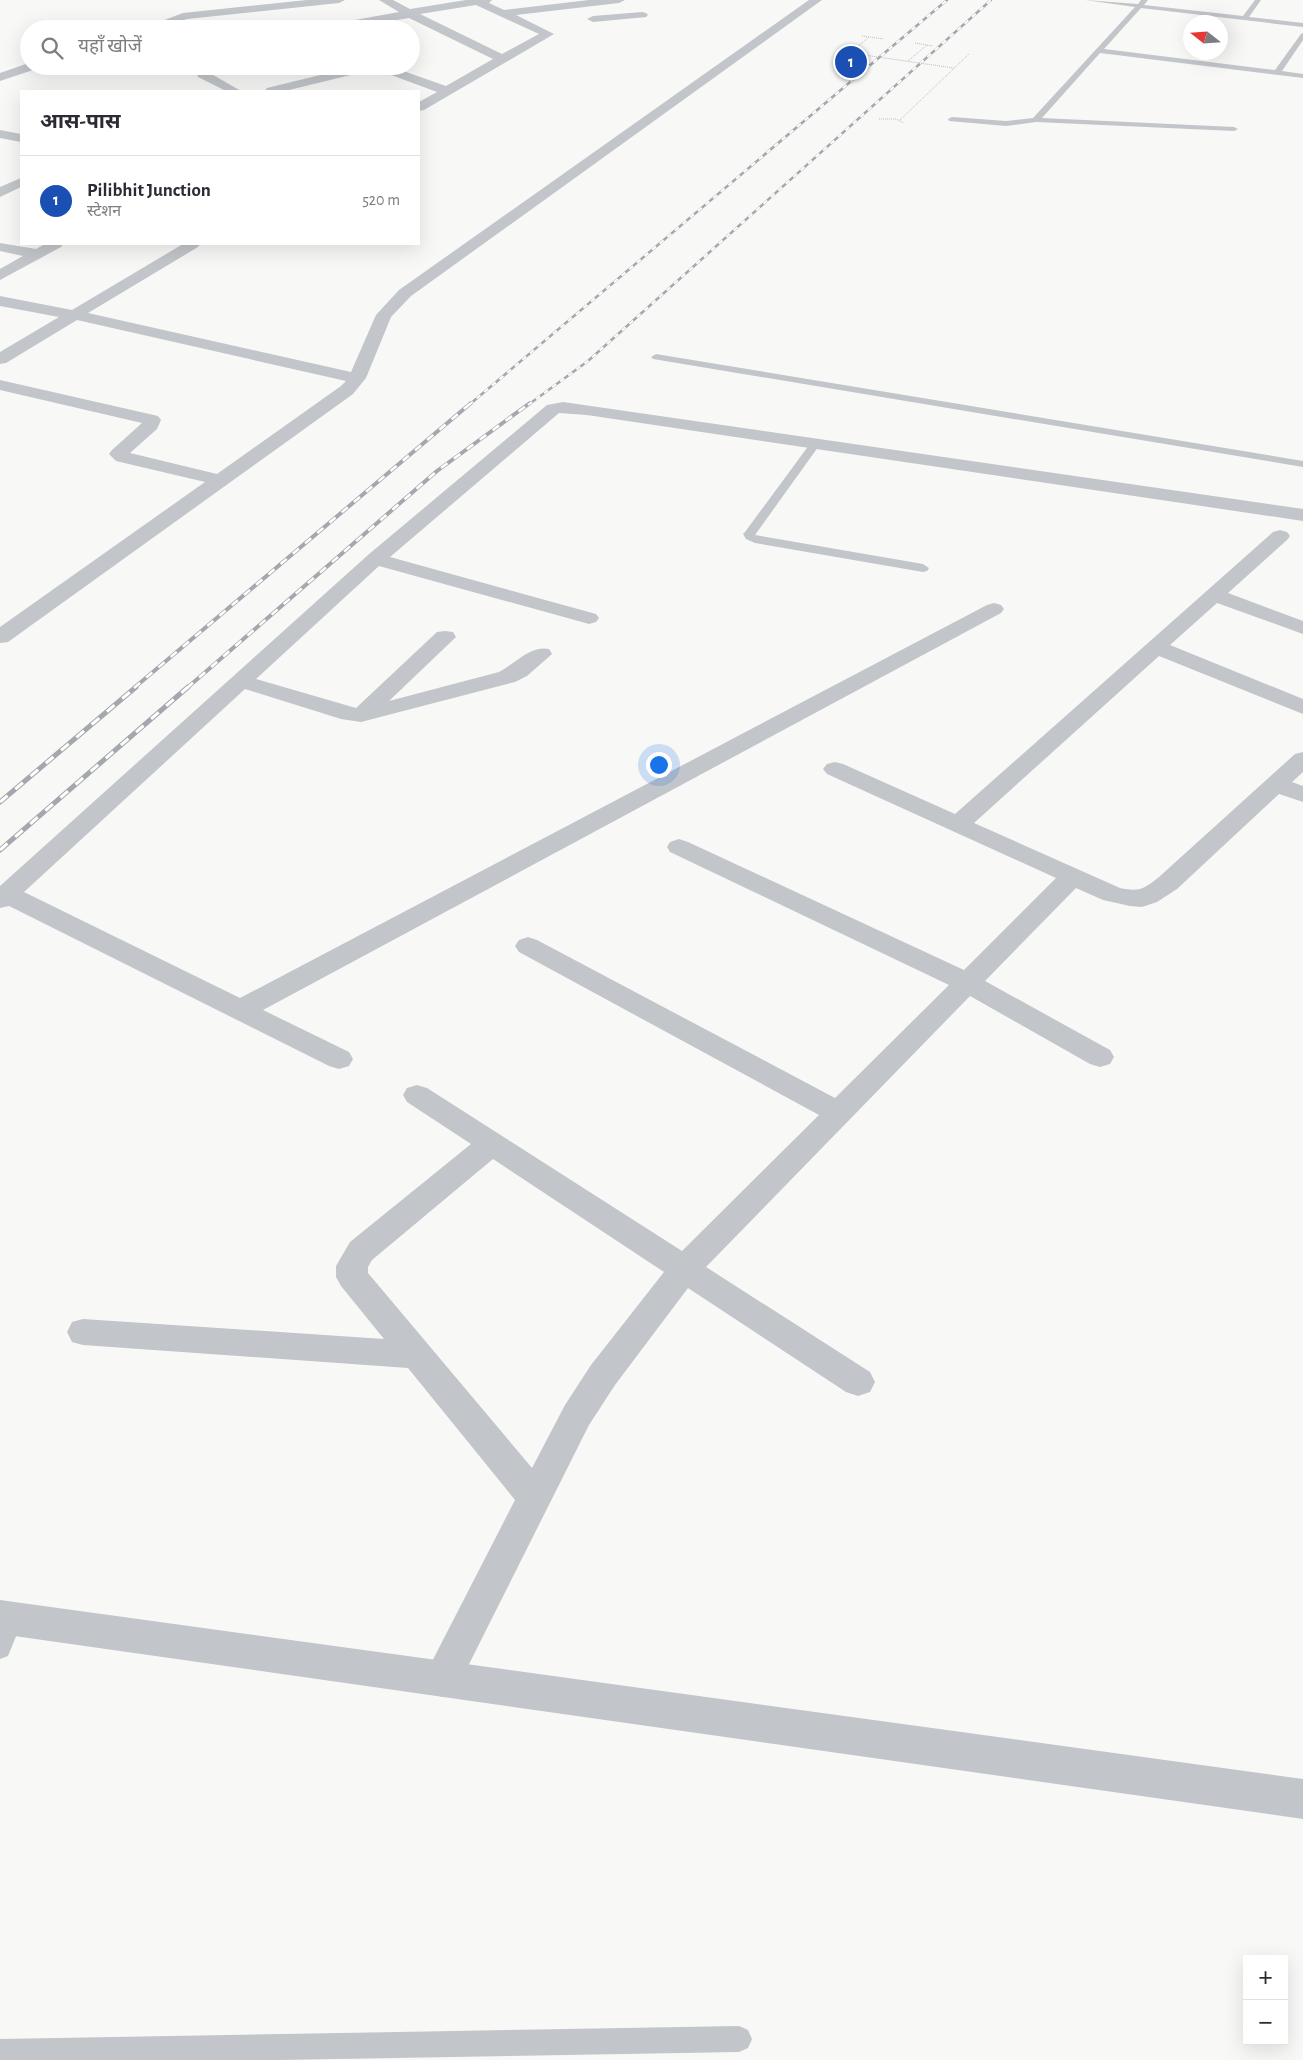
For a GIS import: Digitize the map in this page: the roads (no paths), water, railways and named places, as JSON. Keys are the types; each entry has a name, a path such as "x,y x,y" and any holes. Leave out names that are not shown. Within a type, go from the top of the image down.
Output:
{"street":[{"path":"179,0 184,20"},
{"path":"174,20 183,17 282,3 339,0"},
{"path":"385,0 408,14 502,60"},
{"path":"374,20 479,0 503,14 548,35 420,106"},
{"path":"503,14 619,0"},
{"path":"0,636 218,480 338,398 357,378 384,315 405,293 816,0"},
{"path":"282,3 304,20"},
{"path":"577,21 642,15"},
{"path":"530,26 558,23"},
{"path":"0,77 20,70"},
{"path":"204,75 233,90"},
{"path":"275,90 336,75"},
{"path":"402,75 447,91"},
{"path":"201,88 214,80"},
{"path":"0,134 20,138"},
{"path":"0,193 20,183"},
{"path":"0,275 54,245"},
{"path":"0,359 190,245"},
{"path":"0,248 38,254"},
{"path":"0,301 75,315 357,378"},
{"path":"0,385 152,420 151,425 118,454 122,457 218,480"},
{"path":"339,1059 4,897 375,559 553,409 587,410 1303,514"},
{"path":"958,824 1280,536"},
{"path":"375,559 589,618"},
{"path":"1215,594 1303,628"},
{"path":"240,1010 994,609"},
{"path":"361,715 445,638"},
{"path":"1156,646 1303,707"},
{"path":"241,681 350,714 361,715 507,676 519,671 541,654"},
{"path":"835,769 1112,894 1134,900 1151,896 1303,759"},
{"path":"1276,784 1303,795"},
{"path":"679,847 967,983 1100,1057"},
{"path":"442,1679 577,1415 598,1383 684,1269 1073,876"},
{"path":"528,946 839,1113"},
{"path":"417,1095 858,1382"},
{"path":"491,1144 361,1251 352,1266 352,1277 535,1498"},
{"path":"83,1332 416,1355"},
{"path":"4,1628 442,1679 1303,1799"}],"lane":[{"path":"1088,0 1142,3 1303,25"},
{"path":"1245,18 1258,0"},
{"path":"1036,120 1142,3"},
{"path":"1277,73 1303,35"},
{"path":"1099,51 1303,76"},
{"path":"952,119 1016,124 1036,120 1234,129"},
{"path":"656,356 1303,464"},
{"path":"816,443 749,534 750,537 755,540 923,568"},
{"path":"0,2052 205,2054 739,2039"}],"railway":[{"path":"469,405 947,0"},
{"path":"528,405 588,361 991,0"},
{"path":"134,688 471,403"},
{"path":"187,688 437,471 530,403"},
{"path":"0,802 136,687"},
{"path":"0,850 188,687"}],"place":[{"name":"Pilibhit Junction","path":"851,62"}]}
